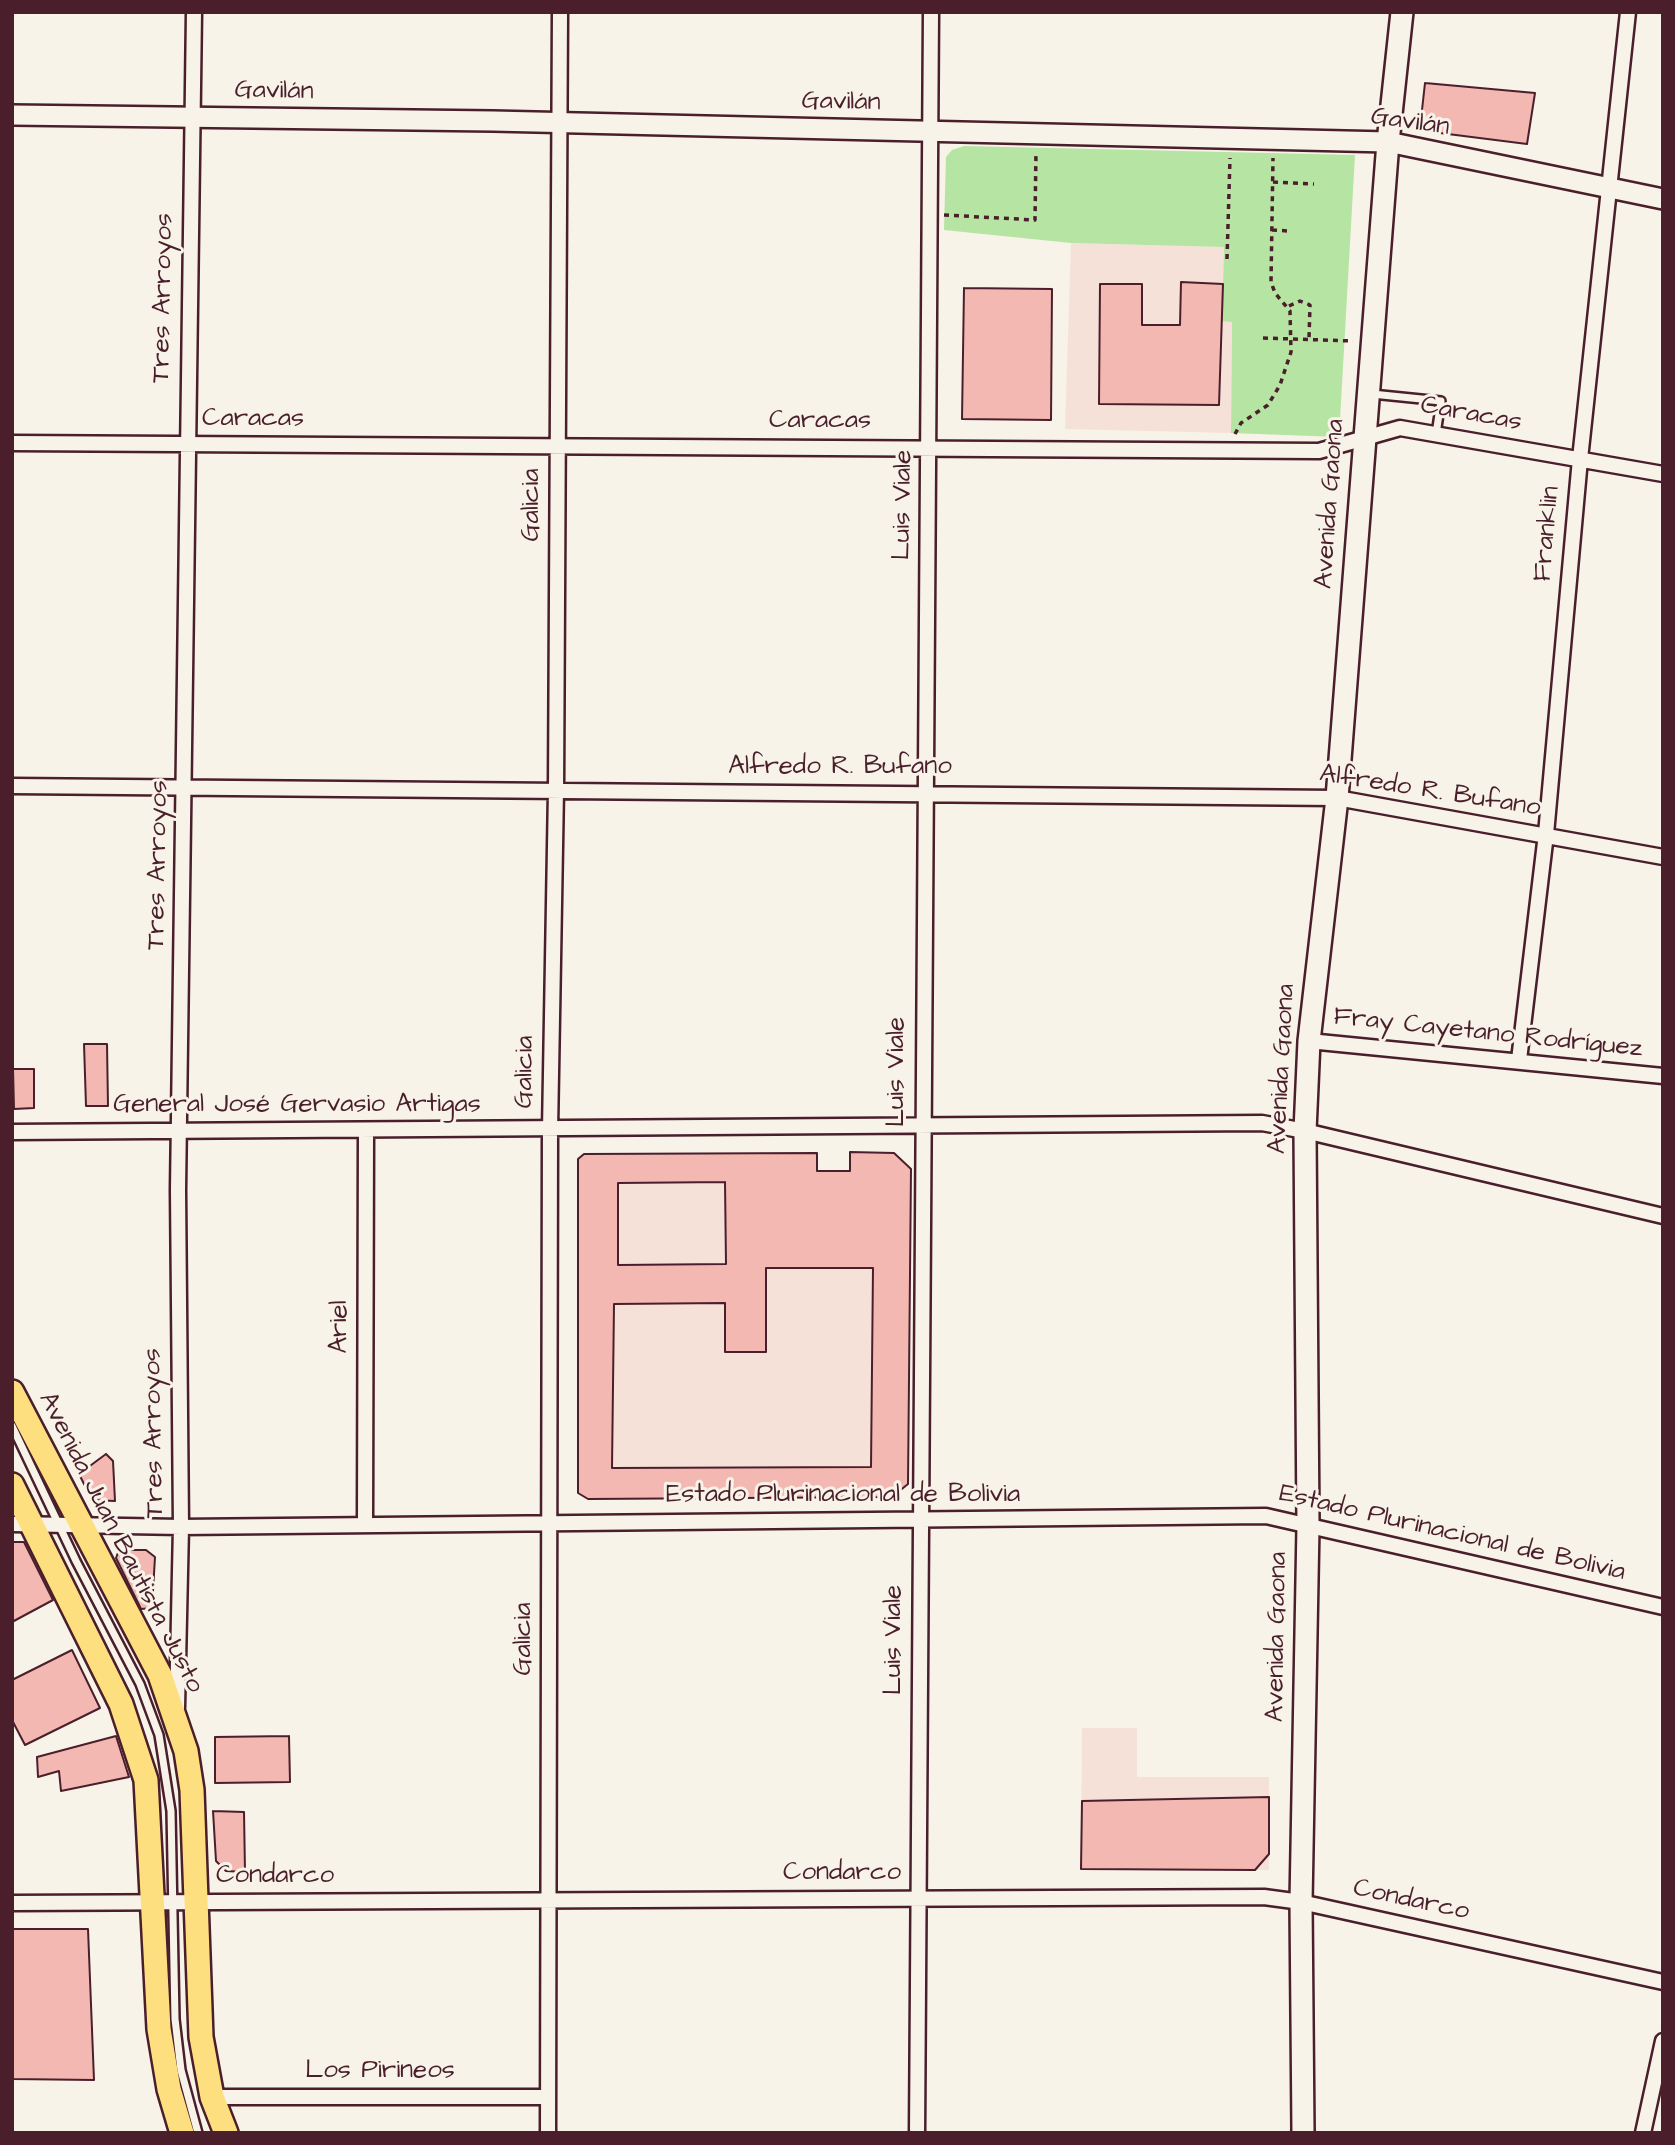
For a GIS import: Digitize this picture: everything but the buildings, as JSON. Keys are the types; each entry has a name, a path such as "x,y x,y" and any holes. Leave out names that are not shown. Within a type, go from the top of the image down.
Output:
{"main road":[{"name":"Avenida Gaona","path":"1303,2133 1301,1902 1308,1526 1305,1130 1309,1041 1337,798 1388,142 1402,12"},
{"name":"Avenida Juan Bautista Justo","path":"12,1392 72,1524 160,1675 177,1718 192,1790 173,1901 159,2029 177,2126"},
{"name":"Avenida Juan Bautista Justo","path":"12,1485 23,1524 134,1734 173,1901 212,2097 226,2133"}],"street":[{"name":"Tres Arroyos","path":"177,1718 181,1527 180,1130 186,444 194,12"},
{"name":"Galicia","path":"548,2133 550,1130 556,790 560,12"},
{"name":"Luis Viale","path":"917,2133 921,1898 919,1521 931,12"},
{"name":"Franklin","path":"1519,1060 1546,834 1580,459 1628,12"},
{"name":"Gavilán","path":"12,115 559,123 1388,142 1663,199"},
{"name":"Caracas","path":"12,443 1319,451 1364,436 1400,428 1663,474"},
{"name":"Alfredo R. Bufano","path":"12,786 1337,798 1663,857"},
{"name":"Fray Cayetano Rodríguez","path":"1309,1041 1663,1076"},
{"name":"General José Gervasio Artigas","path":"12,1132 1262,1123 1305,1130 1663,1216"},
{"name":"Ariel","path":"365,1523 366,1131"},
{"name":"Estado Plurinacional de Bolivia","path":"23,1524 181,1527 365,1523 919,1521 1266,1516 1663,1607"},
{"name":"Condarco","path":"12,1903 1264,1897 1301,1902 1663,1982"},
{"path":"1643,2133 1663,2040"},
{"name":"Los Pirineos","path":"212,2097 548,2097"}],"lane":[{"path":"1368,394 1441,401 1436,434"},
{"path":"12,1426 72,1524 76,1561 140,1684 159,1735 171,1811 175,2020 181,2070 198,2133"}],"path":[{"path":"931,215 1035,220 1037,135"},
{"path":"1227,259 1230,158"},
{"path":"1233,450 1236,430 1241,423 1268,405 1280,385 1291,352 1288,306 1275,293 1271,282 1273,158"},
{"path":"1273,182 1314,184"},
{"path":"1272,230 1289,231"},
{"path":"1288,306 1300,301 1310,305 1309,340"},
{"path":"1263,338 1373,342"}],"shaded area":[{"path":"1071,243 1224,247 1222,320 1232,321 1231,433 1065,429"},
{"path":"817,1153 817,1268 873,1268 871,1467 578,1469 578,1159 585,1154"},
{"path":"1082,1728 1137,1728 1137,1777 1269,1777 1269,1870 1081,1869"}],"green space":[{"path":"964,146 1355,155 1339,437 1231,433 1232,322 1222,321 1224,247 1071,243 944,230 946,157 952,150"}]}
